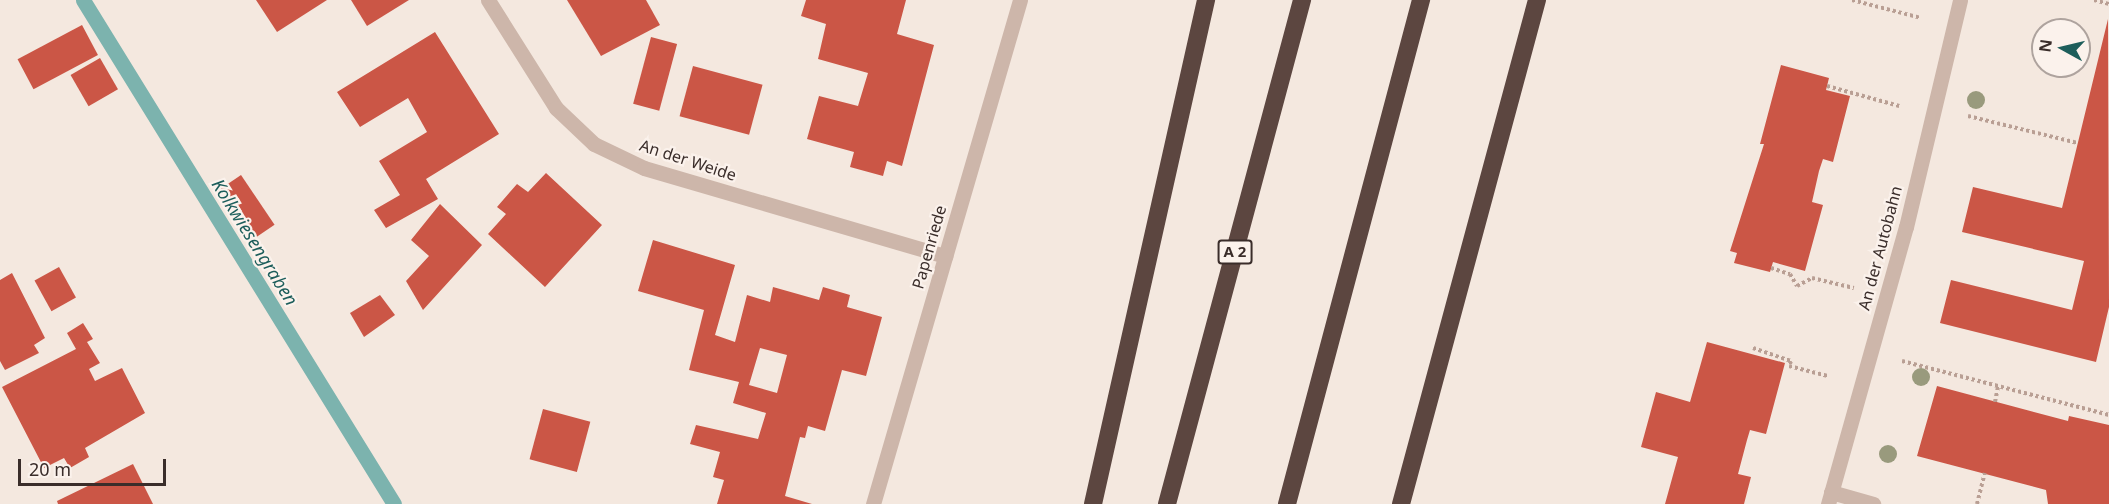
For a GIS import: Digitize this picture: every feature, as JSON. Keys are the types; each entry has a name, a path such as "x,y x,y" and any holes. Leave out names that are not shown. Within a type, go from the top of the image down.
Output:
{"highway":[{"path":"1093,504 1206,0"},
{"name":"A 2","path":"1167,504 1302,0"},
{"path":"1287,504 1421,0"},
{"path":"1401,504 1538,0"}],"street":[{"name":"An der Weide","path":"488,0 556,108 594,144 644,168 945,256"},
{"name":"Papenriede","path":"873,504 1020,0"},
{"name":"An der Autobahn","path":"1829,498 1906,227 1960,0"},
{"path":"1829,498 1873,504"}],"path":[{"path":"1852,0 1925,19"},
{"path":"2094,0 2109,4"},
{"path":"1827,86 1903,107"},
{"path":"1956,113 2078,143"},
{"path":"1771,268 1790,273 1797,286 1812,278 1855,288"},
{"path":"1753,348 1791,361 1790,366 1831,377"},
{"path":"1893,358 2109,415"},
{"path":"1995,402 1998,386"},
{"path":"1977,504 1984,473"}],"building":[{"path":"256,0 327,0 277,32"},
{"path":"351,0 409,0 367,26"},
{"path":"567,0 646,0 660,25 601,56"},
{"path":"806,0 906,0 897,34 934,45 902,166 887,161 883,176 850,167 854,152 807,139 819,96 858,106 868,73 818,59 826,24 801,16"},
{"path":"2108,19 2109,307 2096,362 1940,323 1951,280 2072,310 2084,261 1962,232 1973,187 2062,208"},
{"path":"82,25 98,55 34,89 18,59"},
{"path":"435,32 499,134 426,179 438,199 386,228 374,210 400,195 379,161 427,132 408,98 360,127 337,92"},
{"path":"651,37 677,44 659,111 633,104"},
{"path":"100,58 118,89 89,106 71,75"},
{"path":"1781,65 1829,78 1826,90 1850,96 1833,162 1823,159 1819,171 1812,202 1823,205 1805,271 1773,262 1770,272 1734,263 1737,253 1730,251 1764,144 1760,144"},
{"path":"693,66 763,85 749,135 680,116"},
{"path":"546,173 602,225 545,287 488,234 506,214 497,207 517,184 528,192"},
{"path":"241,175 275,225 255,238 221,188"},
{"path":"440,204 482,245 423,310 406,281 429,256 411,240"},
{"path":"653,240 735,265 715,335 735,342 747,295 770,302 773,287 819,300 823,287 850,295 847,307 882,317 866,376 842,370 825,431 808,426 805,438 800,437 785,496 812,504 717,504 724,480 713,477 720,452 690,444 696,425 758,439 766,413 733,403 739,382 689,370 704,310 638,291","holes":["760,348 787,355 777,393 749,385"]},
{"path":"59,267 76,298 51,311 35,281"},
{"path":"12,273 45,338 34,345 39,353 5,370 0,361 0,280"},
{"path":"380,295 395,315 364,337 350,313"},
{"path":"83,323 93,339 87,342 100,363 89,369 95,381 122,368 145,413 85,448 89,457 70,468 64,458 44,468 2,387 76,349 67,333"},
{"path":"1707,342 1785,363 1766,434 1750,430 1747,440 1738,474 1751,477 1744,504 1665,504 1678,457 1641,447 1656,392 1690,402"},
{"path":"1937,386 2068,421 2069,416 2109,425 2109,504 2048,504 2046,490 1917,456"},
{"path":"543,409 590,422 577,472 530,459"},
{"path":"133,464 153,504 58,504 57,501"}],"waterway":[{"name":"Kolkwiesengraben","path":"83,0 394,504"}]}
